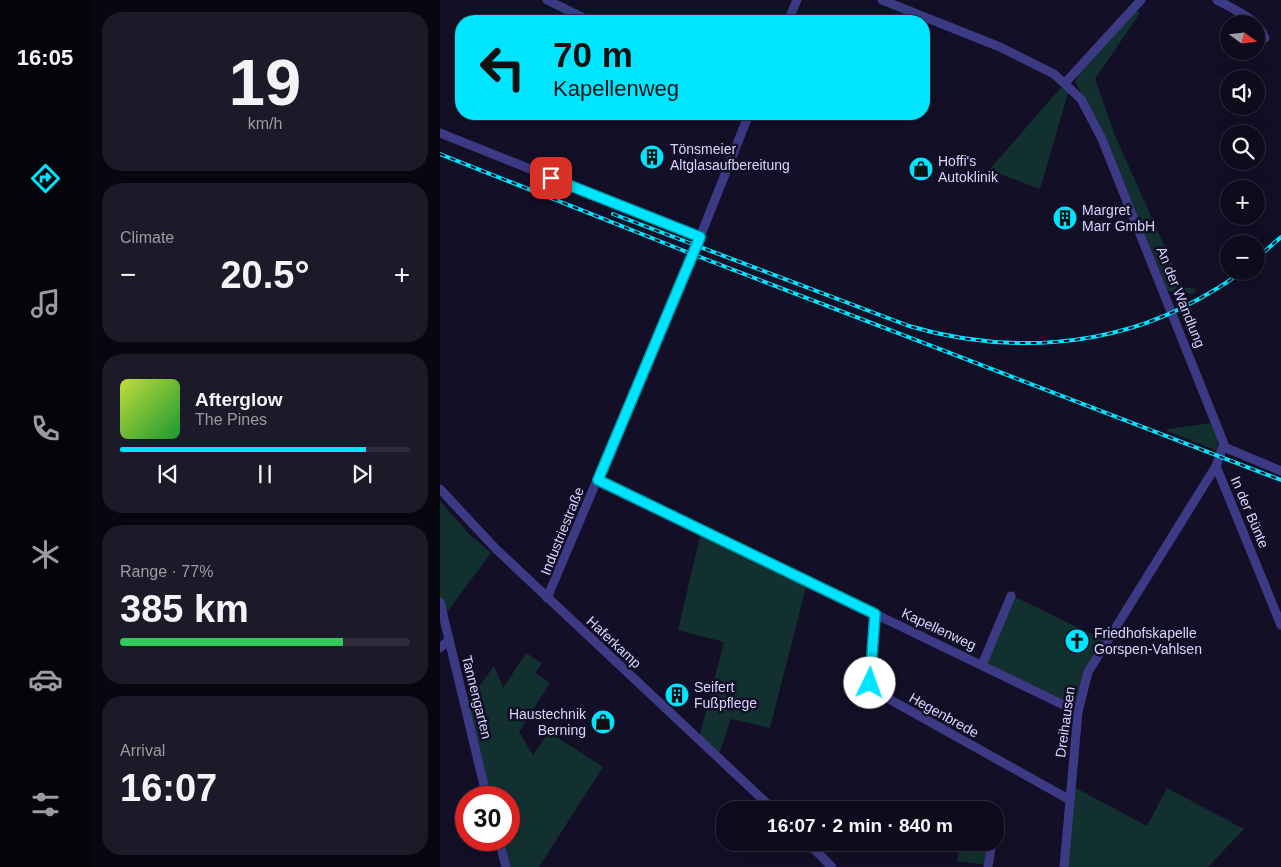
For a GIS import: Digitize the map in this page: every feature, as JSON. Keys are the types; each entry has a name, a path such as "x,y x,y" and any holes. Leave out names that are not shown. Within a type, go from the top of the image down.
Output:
{"street":[{"path":"547,0 578,15"},
{"path":"791,15 797,0"},
{"name":"An der Wandlung","path":"882,0 919,15"},
{"path":"1065,83 1141,0"},
{"path":"1217,0 1242,15"},
{"name":"An der Wandlung","path":"930,20 1019,56 1054,74 1081,99 1102,139 1222,436 1224,447"},
{"name":"Industriestraße","path":"547,598 700,237 747,120"},
{"path":"440,133 700,237"},
{"path":"1216,466 1224,447 1281,471"},
{"name":"In der Bünte","path":"1216,466 1281,625"},
{"name":"Dreihausen","path":"1064,867 1078,712 1089,671 1216,466"},
{"name":"Kapellenweg","path":"598,480 1078,712"},
{"name":"Haferkamp","path":"440,489 474,527 547,598 764,801"},
{"path":"982,665 1011,596"},
{"name":"Tannengarten","path":"440,602 484,786"},
{"name":"Hegenbrede","path":"875,614 869,680 873,690 1070,800"},
{"path":"440,648 449,640"},
{"path":"502,851 506,867"},
{"path":"816,851 832,867"},
{"path":"988,867 991,851"}],"green space":[{"path":"1135,11 1140,13 1095,79 1116,138 1183,287 1197,289 1194,294 1168,291 1107,139 1075,82 1080,72"},
{"path":"1065,83 1068,93 1040,189 989,170"},
{"path":"1211,423 1217,437 1218,451 1167,431 1168,429"},
{"path":"440,501 469,534 491,553 444,616 440,598"},
{"path":"701,532 807,583 770,728 731,719 718,757 699,738 724,642 678,630"},
{"path":"1011,595 1106,641 1077,709 983,664"},
{"path":"526,653 542,663 535,673 550,683 519,732 533,755 549,732 603,767 539,867 508,867 503,851 520,851 520,786 485,786 465,706 494,666 503,688"},
{"path":"1074,787 1147,826 1167,788 1244,829 1208,867 1067,867"},
{"path":"959,851 988,851 986,865 957,861"}],"railway":[{"path":"440,154 692,254 1281,480"},
{"path":"613,214 909,326 945,335 982,341 1056,342 1128,329 1163,316 1197,300 1230,280"},
{"path":"1265,251 1281,237"}],"place":[{"name":"Tönsmeier Altglasaufbereitung","path":"652,157"},
{"name":"Hoffi's Autoklinik","path":"921,169"},
{"name":"Margret Marr GmbH","path":"1065,218"},
{"name":"Friedhofskapelle Gorspen-Vahlsen","path":"1077,641"},
{"name":"Seifert Fußpflege","path":"677,695"},
{"name":"Haustechnik Berning","path":"603,722"}],"route":[{"path":"551,178 700,237 598,480 875,614 870,683"}]}
